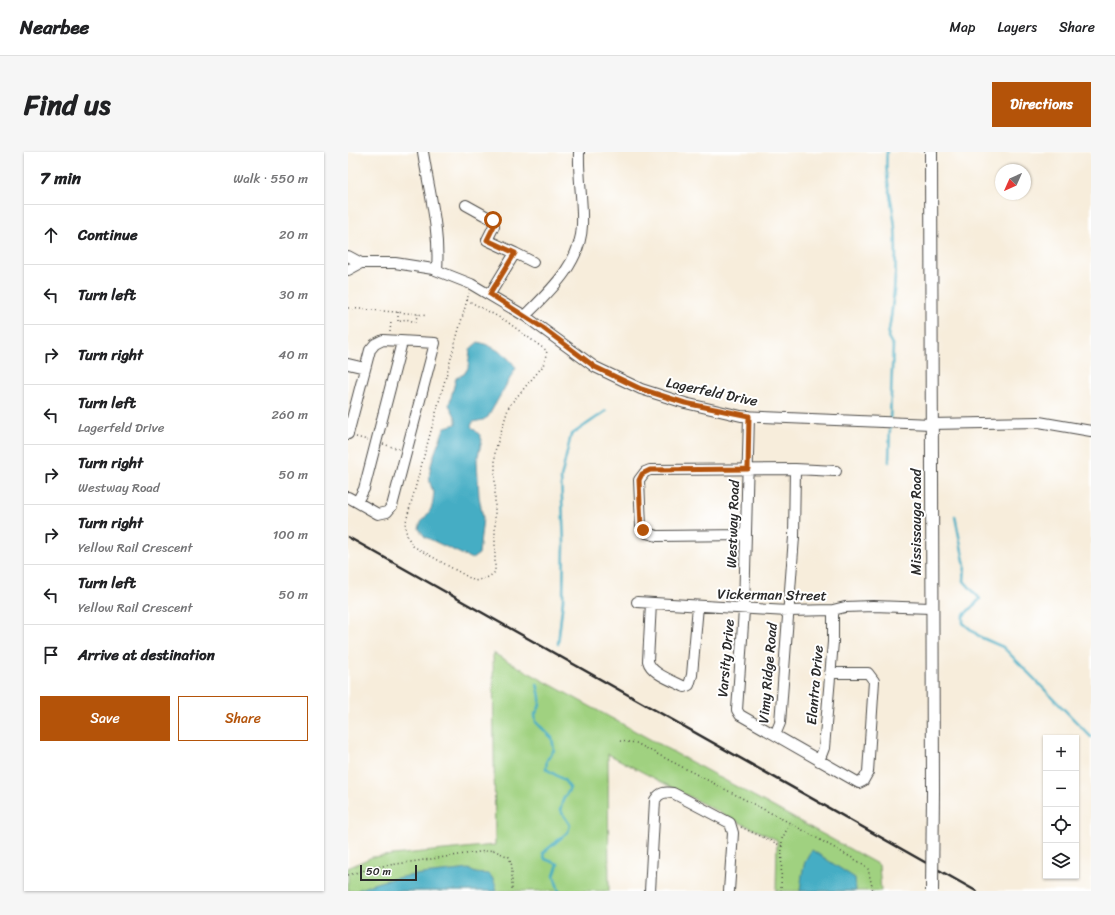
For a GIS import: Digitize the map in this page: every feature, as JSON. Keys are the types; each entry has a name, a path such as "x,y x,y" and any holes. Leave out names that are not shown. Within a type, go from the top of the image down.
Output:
{"main road":[{"name":"Mississauga Road","path":"931,152 932,891"}],"street":[{"path":"423,152 435,219 438,255 437,270"},
{"path":"526,316 559,280 579,246 582,227 578,175 579,152"},
{"path":"466,205 493,220 494,226 487,240 533,262"},
{"path":"490,294 515,253"},
{"name":"Lagerfeld Drive","path":"348,256 361,262 395,263 437,270 471,284 526,316 595,367 641,389 685,403 749,416 931,424 1039,422 1091,431"},
{"path":"348,270 361,262"},
{"path":"350,435 365,368 372,346 379,341 435,343 392,506 387,512 378,514 353,499 364,489 402,342"},
{"path":"348,364 365,368"},
{"name":"Westway Road","path":"744,610 749,416"},
{"path":"746,535 657,536 646,533 641,526 639,480 642,474 650,470 795,469 836,471"},
{"name":"Vimy Ridge Road","path":"775,735 780,723 794,537 795,469"},
{"name":"Vickerman Street","path":"637,602 744,610 788,611 833,610 845,607 873,606 931,608"},
{"path":"651,603 648,661 650,666 655,671 685,687 689,685 692,675 698,606"},
{"name":"Varsity Drive","path":"744,610 736,710 740,715 859,783 863,781 868,772 874,681 868,673 830,673"},
{"name":"Elantra Drive","path":"819,761 824,748 833,610"},
{"path":"650,891 655,800 661,793 667,792 673,793 730,823 733,833 729,891"}],"path":[{"path":"467,300 506,321 547,351 543,366 509,406 495,451 495,572 489,577 475,581 413,546 407,536 405,525 471,284"},
{"path":"348,308 426,316"},
{"path":"398,312 398,322 406,319 415,322 418,314"},
{"path":"390,336 391,322"},
{"path":"350,435 372,441"},
{"path":"380,443 399,449"},
{"path":"620,741 636,743 790,823 864,864 868,869 873,891"},
{"path":"781,891 782,839 790,823"},
{"path":"741,827 782,846"},
{"path":"348,875 376,867 493,850 509,857 512,866 512,891"}],"green space":[{"path":"493,653 879,865 881,891 776,891 777,840 730,818 608,754 609,891 348,891 348,868 372,857 495,845"}],"water":[{"path":"478,342 500,352 509,359 516,368 488,417 483,420 473,422 471,426 480,435 482,440 477,460 479,496 483,518 479,554 472,559 425,537 419,529 432,505 434,492 431,486 430,470 434,454 445,427 456,424 456,418 449,405 456,378 464,374 468,368 470,349"},
{"path":"812,850 855,878 856,891 800,891 804,864"},
{"path":"469,869 478,873 489,874 492,877 497,891 356,891 369,885 397,878"}],"waterway":[{"path":"887,152 886,162 896,242 894,296 888,337 893,346 890,419"},
{"path":"558,644 563,600 564,542 561,478 571,435 606,411"},
{"path":"889,462 890,424"},
{"path":"955,516 965,566 964,581 980,599 963,616 963,623 980,637 1003,647 1091,737"},
{"path":"537,684 540,703 538,711 535,714 536,722 552,738 554,750 547,760 546,769 564,780 570,788 563,800 560,810 570,825 568,832 543,853 545,859 558,864 554,876 559,891"}],"railway":[{"path":"348,537 976,891"}],"route":[{"path":"493,220 494,226 487,240 515,253 490,294 526,316 595,367 641,389 685,403 741,416 749,416 748,469 650,470 642,474 639,480 641,526 643,530"}]}
